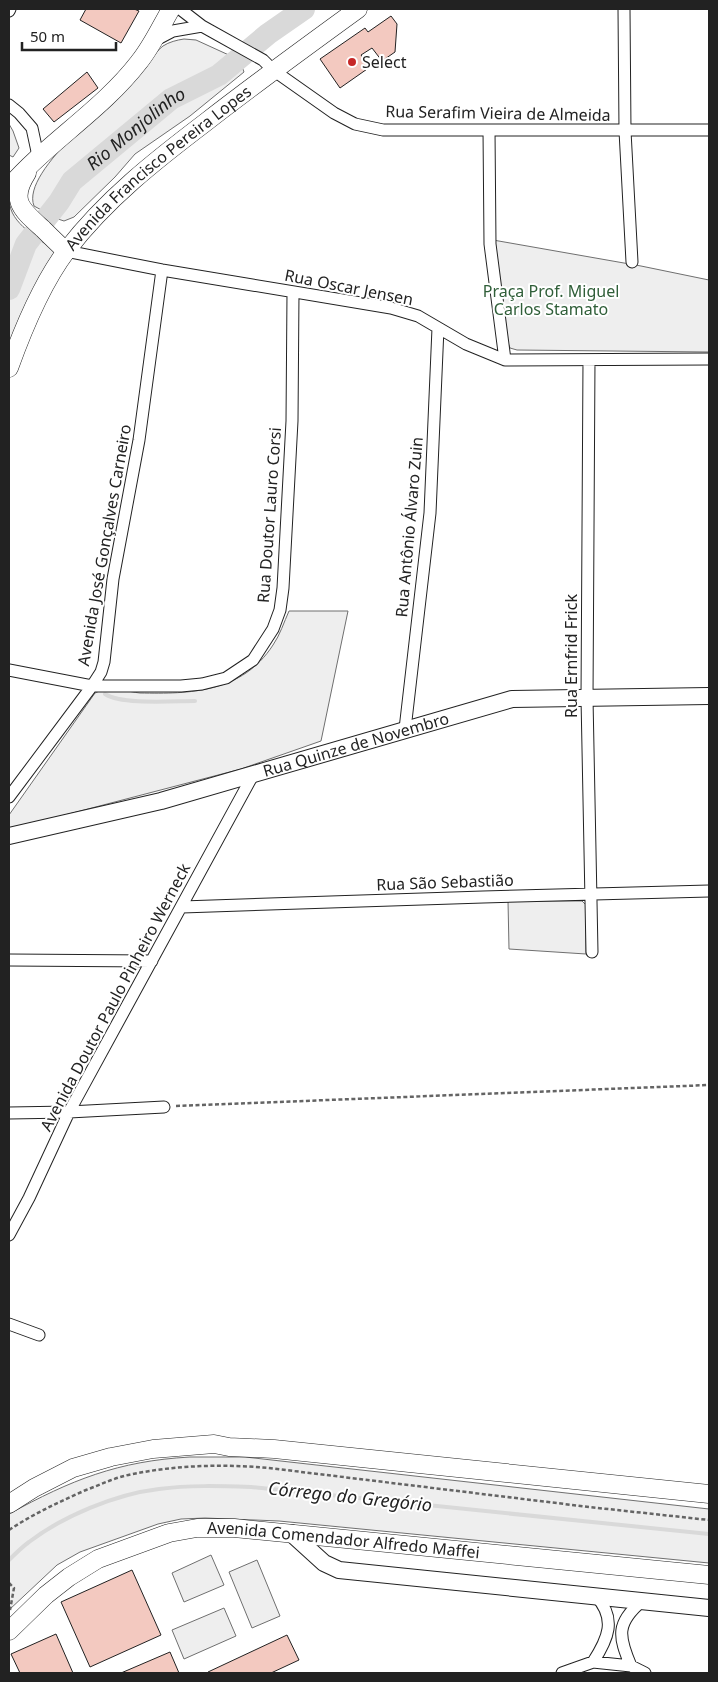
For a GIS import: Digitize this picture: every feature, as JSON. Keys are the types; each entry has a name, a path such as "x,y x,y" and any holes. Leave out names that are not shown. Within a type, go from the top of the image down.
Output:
{"main road":[{"path":"9,187 38,156 81,121 140,62 171,9"},
{"name":"Avenida Francisco Pereira Lopes","path":"9,368 33,310 66,251 85,228 143,171 268,65 358,9"},
{"path":"38,156 20,186 18,196 23,210 66,251"},
{"path":"48,234 74,232 85,228"},
{"name":"Rua Quinze de Novembro","path":"9,836 161,801 512,699 709,696"},
{"path":"9,1504 34,1488 74,1468 111,1457 153,1449 214,1444 709,1494"},
{"name":"Avenida Comendador Alfredo Maffei","path":"9,1631 46,1594 83,1568 115,1552 169,1532 197,1528 234,1528 291,1533 709,1575"},
{"path":"291,1533 324,1563 339,1570 709,1608"}],"street":[{"name":"Rua Serafim Vieira de Almeida","path":"180,9 202,26 268,65 334,113 355,124 383,130 709,130"},
{"path":"624,9 625,131 632,262"},
{"path":"151,42 173,31 202,26"},
{"path":"9,105 32,128 38,156"},
{"path":"490,130 490,244 505,360"},
{"name":"Rua Oscar Jensen","path":"66,251 162,270 391,308 418,316 466,344 505,360 709,360"},
{"name":"Avenida José Gonçalves Carneiro","path":"9,797 92,686 101,672 104,662 113,579 139,440 162,270"},
{"name":"Rua Doutor Lauro Corsi","path":"9,670 92,686 181,686 202,684 226,678 254,660 273,629 280,610 292,421 293,292"},
{"name":"Rua Antônio Álvaro Zuin","path":"406,729 430,513 438,328"},
{"name":"Rua Ernfrid Frick","path":"590,360 587,698 592,952"},
{"name":"Avenida Doutor Paulo Pinheiro Werneck","path":"9,1235 29,1198 69,1112 253,775"},
{"name":"Rua São Sebastião","path":"182,907 709,892"},
{"path":"9,960 152,961"},
{"path":"9,1113 164,1107"},
{"path":"9,1324 39,1335"},
{"path":"593,1662 606,1643 609,1629 604,1606 596,1596"},
{"path":"631,1666 622,1644 621,1630 625,1620 642,1601"},
{"path":"562,1673 593,1662 631,1666 646,1673"}],"path":[{"path":"164,1107 709,1085"},
{"path":"9,1530 50,1505 111,1480 150,1471 211,1466 269,1468 709,1520"},
{"path":"9,1583 14,1588 10,1613"}],"green space":[{"path":"184,39 196,40 231,56 241,64 244,72 190,116 135,154 115,177 74,217 64,221 34,206 34,191 42,173 56,154 144,70 160,48 170,42"},
{"path":"9,124 19,148 13,157 9,155"},
{"path":"9,197 12,213 17,220 55,253 9,346"},
{"name":"Praça Prof. Miguel Carlos Stamato","path":"493,240 709,280 709,352 517,350 510,348 506,338"},
{"path":"289,611 348,611 321,741 241,769 9,828 9,815 95,693 103,689 118,689 140,693 178,693 196,691 230,682 246,673 260,661 280,633"},
{"path":"508,901 582,901 586,905 586,954 509,949"},
{"path":"190,1457 245,1457 709,1509 709,1563 279,1521 181,1519 158,1524 80,1552 57,1565 9,1610 9,1514 53,1491 96,1474 140,1463"},
{"path":"211,1555 224,1585 184,1602 172,1573"},
{"path":"257,1560 280,1616 252,1628 229,1572"},
{"path":"224,1608 236,1636 184,1659 172,1630"}],"building":[{"path":"86,9 134,9 139,11 121,43 80,20"},
{"path":"391,16 397,24 395,52 382,61 372,48 361,55 370,67 340,88 320,59 365,28 368,32"},
{"path":"87,72 98,88 54,122 43,109"},
{"path":"132,1570 161,1635 90,1667 61,1602"},
{"path":"56,1634 73,1673 20,1673 11,1654"},
{"path":"287,1635 299,1660 271,1673 208,1673 208,1672"},
{"path":"170,1652 179,1673 121,1673"}],"waterway":[{"name":"Rio Monjolinho","path":"9,289 26,244 59,202 72,181 171,99 219,75 268,34 304,9"},
{"path":"105,694 123,700 135,701 195,701"},
{"name":"Córrego do Gregório","path":"9,1560 24,1546 58,1523 108,1501 142,1492 193,1486 251,1487 709,1534"}],"place":[{"name":"Select","path":"352,62"}]}
